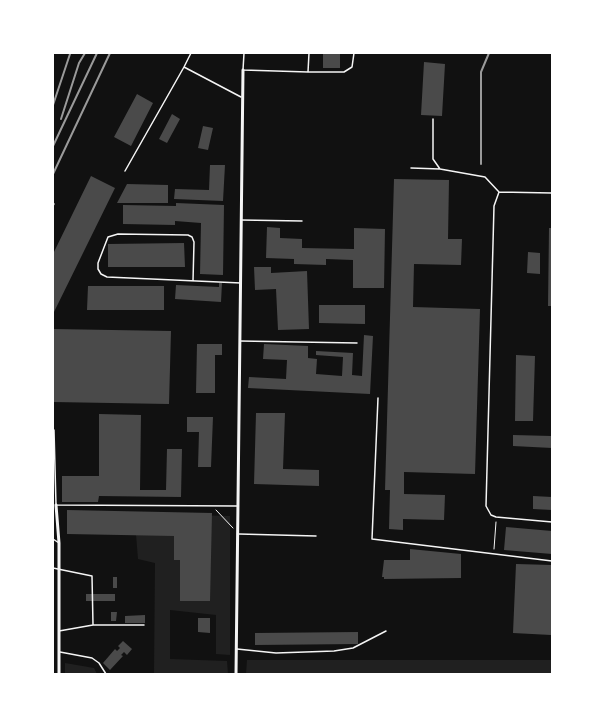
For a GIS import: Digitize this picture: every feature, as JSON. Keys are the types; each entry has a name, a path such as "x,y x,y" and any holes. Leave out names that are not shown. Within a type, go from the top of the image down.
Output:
{"street":[{"path":"236,674 239,534 243,70"},
{"path":"56,505 59,543 59,674"}],"lane":[{"path":"125,171 191,53"},
{"path":"243,53 243,70 344,72 352,67 354,53"},
{"path":"308,72 309,53"},
{"path":"184,67 243,97"},
{"path":"433,119 433,159 440,170"},
{"path":"411,168 440,170 485,177 499,192 552,193"},
{"path":"499,192 494,206 486,506 491,515 496,518 552,522"},
{"path":"241,220 302,222"},
{"path":"193,281 194,242 192,237 188,235 113,235 108,237 105,241 98,263 98,269 101,274 108,277 193,281 241,283"},
{"path":"240,341 357,343"},
{"path":"378,398 372,539 552,561"},
{"path":"54,430 56,505 239,506"},
{"path":"239,534 316,536"},
{"path":"53,539 59,543"},
{"path":"53,568 92,576 93,626"},
{"path":"59,631 93,626 144,625"},
{"path":"237,649 276,653 334,651 353,648 386,631"},
{"path":"59,652 92,658 99,663 106,674"}],"path":[{"path":"212,506 239,534"},
{"path":"494,554 496,518"}],"shaded area":[{"path":"68,512 230,516 230,655 216,654 216,615 170,610 170,659 227,661 228,674 154,674 155,563 138,559 135,522"},
{"path":"247,660 552,660 551,674 246,674"},
{"path":"65,663 94,668 97,674 65,674"}],"building":[{"path":"323,53 340,53 340,68 323,68"},
{"path":"424,62 445,64 442,116 421,115"},
{"path":"137,94 153,103 131,146 114,137"},
{"path":"172,114 180,119 167,143 159,139"},
{"path":"203,126 213,128 208,150 198,148"},
{"path":"210,165 225,165 223,201 174,199 175,189 209,190"},
{"path":"91,176 115,188 53,314 53,254"},
{"path":"394,179 449,180 448,239 462,239 461,265 414,264 413,307 480,309 475,474 404,472 404,494 445,495 444,520 403,519 403,530 389,529 390,490 385,490"},
{"path":"127,184 168,185 168,203 117,203"},
{"path":"176,203 224,205 223,275 200,274 201,223 175,221 175,225 123,224 123,205 176,206"},
{"path":"267,227 280,228 280,238 302,239 302,248 354,249 354,228 385,229 384,288 353,288 353,260 326,259 326,265 294,264 294,259 266,258"},
{"path":"549,228 552,228 552,306 548,306"},
{"path":"184,243 185,267 108,267 108,244"},
{"path":"528,252 540,253 540,274 527,273"},
{"path":"254,267 271,267 271,273 307,271 309,329 278,330 276,289 255,290"},
{"path":"219,283 222,283 221,302 175,299 176,285 219,287"},
{"path":"88,286 164,286 164,310 87,310"},
{"path":"319,305 365,305 365,324 319,323"},
{"path":"53,329 171,331 169,404 53,402"},
{"path":"364,335 373,336 370,394 248,388 249,377 286,379 287,360 263,359 264,344 308,346 308,358 317,359 316,374 342,376 343,357 316,355 316,351 353,353 352,375 362,376"},
{"path":"197,344 222,344 222,355 215,355 215,393 196,393"},
{"path":"516,355 535,356 533,421 515,421"},
{"path":"256,413 285,413 283,469 319,470 319,486 254,484"},
{"path":"99,414 141,415 140,490 166,490 167,449 182,449 181,497 99,496 98,502 62,502 62,476 99,476"},
{"path":"187,417 213,417 211,467 198,467 199,432 187,432"},
{"path":"513,435 552,436 552,448 513,446"},
{"path":"533,496 552,497 552,510 533,509"},
{"path":"67,510 212,513 210,601 180,601 180,560 174,560 174,536 67,534"},
{"path":"506,527 552,531 552,554 504,550"},
{"path":"410,549 461,554 461,578 384,579 384,577 382,577 384,560 410,560"},
{"path":"516,564 552,565 551,635 513,633"},
{"path":"113,577 117,577 117,588 113,588"},
{"path":"86,594 115,594 115,601 86,601"},
{"path":"111,612 117,612 116,621 111,621"},
{"path":"145,615 145,623 125,623 125,616"},
{"path":"198,618 210,618 210,633 198,632"},
{"path":"358,632 358,644 255,645 255,633"},
{"path":"123,641 132,649 127,655 124,652 121,655 123,656 110,670 103,663 115,649 117,651 120,648 118,646"}],"railway":[{"path":"61,119 79,63 85,53"},
{"path":"53,146 97,53"},
{"path":"53,174 110,53"},
{"path":"481,164 481,72 489,53"},
{"path":"53,105 70,54"}]}
